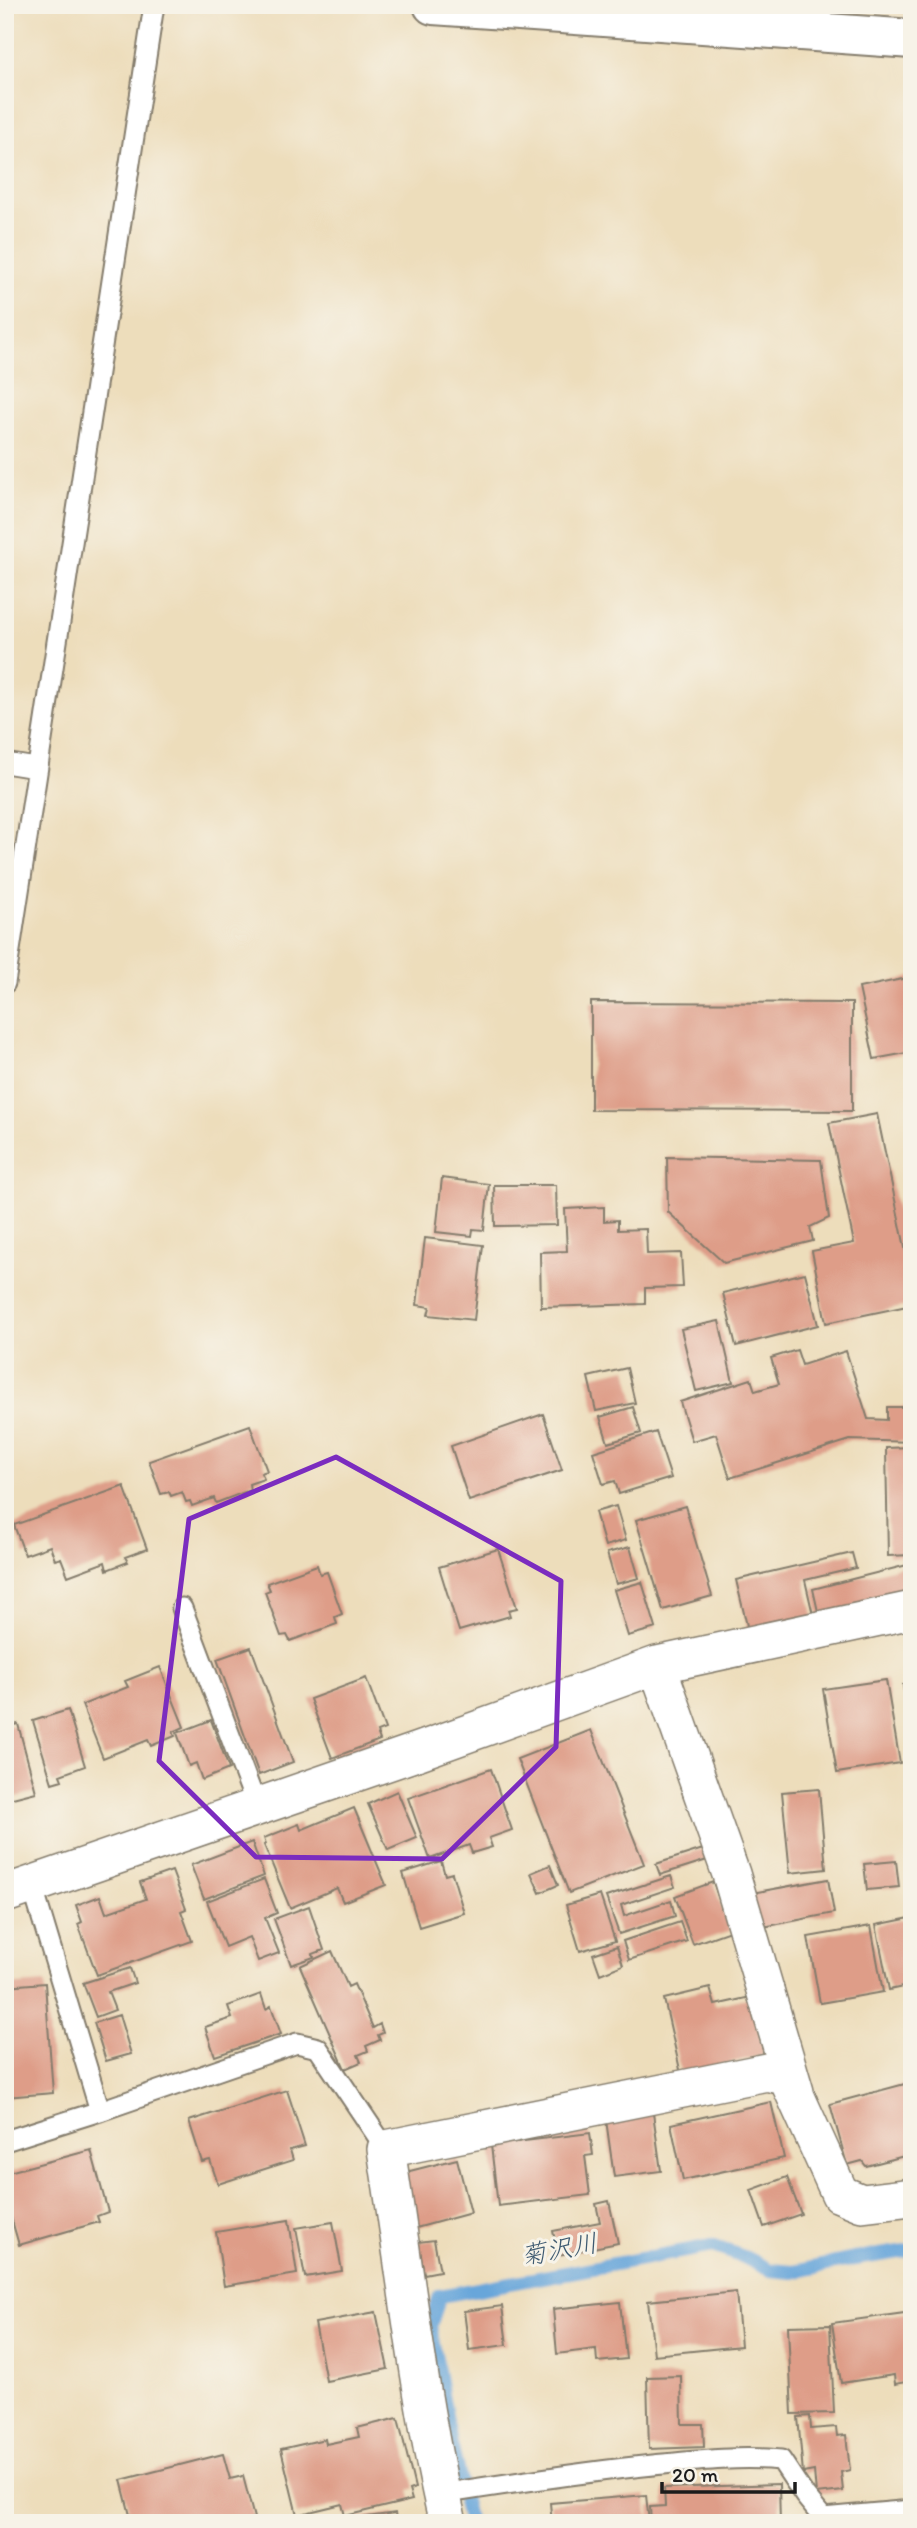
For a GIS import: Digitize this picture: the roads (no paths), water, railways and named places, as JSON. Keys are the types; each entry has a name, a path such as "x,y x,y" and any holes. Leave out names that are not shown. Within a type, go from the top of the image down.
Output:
{"street":[{"path":"433,5 912,39"},
{"path":"19,1889 657,1665 912,1610"},
{"path":"657,1665 731,1874 795,2092"},
{"path":"444,2509 424,2410 407,2277 386,2149 767,2072 787,2077 840,2194 862,2203 912,2197"}],"lane":[{"path":"5,983 154,5"},
{"path":"5,763 36,768"},
{"path":"182,1608 257,1807"},
{"path":"19,1889 100,2111"},
{"path":"5,2141 297,2043 306,2043 318,2048 386,2149"},
{"path":"444,2509 581,2472 686,2462 765,2459 781,2460 824,2520 912,2510"}],"waterway":[{"name":"菊沢川","path":"469,2523 451,2444 430,2326 440,2296 712,2246 770,2270 793,2272 912,2250"}]}
